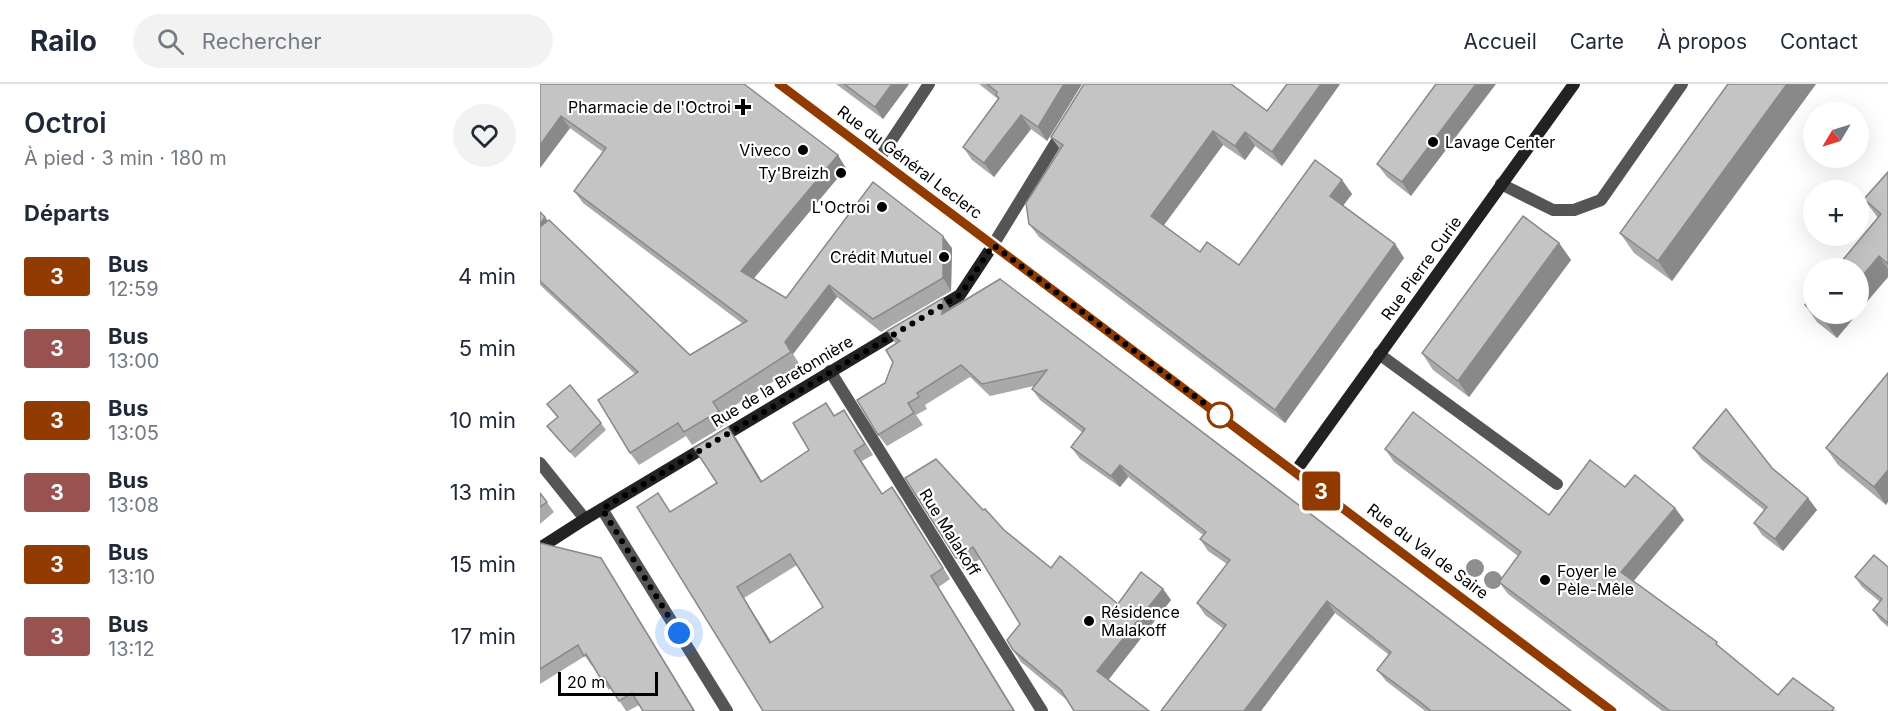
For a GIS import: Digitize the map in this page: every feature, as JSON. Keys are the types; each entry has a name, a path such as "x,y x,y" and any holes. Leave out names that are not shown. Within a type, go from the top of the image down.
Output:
{"main road":[{"name":"Rue du Général Leclerc","path":"779,84 993,245"},
{"name":"Rue Pierre Curie","path":"1295,472 1574,84"},
{"name":"Rue de la Bretonnière","path":"540,548 830,371 960,295 993,245"},
{"name":"Rue du Val de Saire","path":"993,245 1612,711"}],"street":[{"path":"879,159 929,84"},
{"path":"1501,184 1553,210 1574,210 1601,200 1682,84"},
{"path":"993,245 1068,124"},
{"path":"1379,354 1557,484"},
{"name":"Rue Malakoff","path":"830,371 1042,711"},
{"path":"540,463 585,519"},
{"path":"602,509 727,711"}],"building":[{"path":"540,84 744,84 838,155 741,271 786,298 873,182 943,236 943,278 873,319 829,285 785,342 791,352 713,402 719,411 684,432 678,423 630,453 598,400 638,372 540,281 540,227 549,220 690,355 747,321 574,191 606,148 561,116 540,145"},
{"path":"844,84 892,84 875,107"},
{"path":"987,84 1064,84 1038,127 1021,115 984,163 963,147 999,98 996,95 997,92"},
{"path":"1084,84 1231,84 1267,111 1287,84 1321,84 1272,152 1245,132 1235,146 1213,131 1151,216 1200,252 1207,242 1239,265 1315,160 1342,180 1330,196 1395,244 1275,410 1029,224 1026,203 1063,145 1051,137"},
{"path":"1436,84 1476,84 1402,182 1377,164"},
{"path":"1728,84 1787,84 1658,261 1620,233"},
{"path":"1888,172 1888,264 1879,256 1869,268 1869,258 1844,258 1854,246 1869,246 1869,228 1881,214 1869,203 1869,193"},
{"path":"540,212 545,217 540,224"},
{"path":"1523,216 1559,243 1458,381 1422,353"},
{"path":"1000,279 1571,711 1431,711 1377,670 1391,652 1327,601 1244,711 1161,711 1226,625 1197,603 1230,560 1200,539 1206,532 1120,465 1111,476 1071,447 1085,429 1032,389 1047,370 982,384 961,365 917,393 919,397 908,403 914,413 878,435 857,400 885,383 893,362 886,350 900,341 887,331 943,298 942,314"},
{"path":"1888,373 1888,470 1874,487 1826,448"},
{"path":"570,385 601,423 570,452 547,426 558,417 547,404"},
{"path":"826,403 834,416 844,410 865,444 854,451 882,494 892,487 943,568 931,576 1014,711 763,711 637,507 658,493 670,512 717,483 694,448 728,427 761,482 809,450 793,423","holes":["790,554 823,607 770,643 737,587"]},
{"path":"1726,409 1772,468 1808,498 1775,539 1754,523 1767,507 1693,448"},
{"path":"1413,412 1549,515 1590,460 1625,487 1635,475 1675,508 1621,572 1717,642 1716,644 1778,695 1793,678 1834,708 1832,711 1670,711 1499,582 1521,552 1385,449"},
{"path":"936,459 1004,530 1051,568 1060,556 1118,604 1141,572 1163,589 1097,671 1149,711 1074,711 1061,690 1013,650 1007,640 1020,624 973,547 956,558 905,478"},
{"path":"540,493 547,502 540,507"},
{"path":"540,543 601,558 694,711 643,711 632,693 619,701 604,677 601,679 578,645 540,669"},
{"path":"1874,555 1888,567 1888,623 1873,610 1882,599 1855,577"}],"bus line":[{"name":"3","path":"779,84 1612,711"}],"place":[{"name":"Pharmacie de l'Octroi","path":"743,107"},
{"name":"Lavage Center","path":"1433,142"},
{"name":"Viveco","path":"803,150"},
{"name":"Ty'Breizh","path":"841,173"},
{"name":"L'Octroi","path":"882,207"},
{"name":"Crédit Mutuel","path":"944,257"},
{"name":"Foyer le Pèle-Mêle","path":"1545,580"},
{"name":"Résidence Malakoff","path":"1089,621"}],"route":[{"path":"679,633 602,509 960,295 993,245 1225,419 1220,415"}]}
